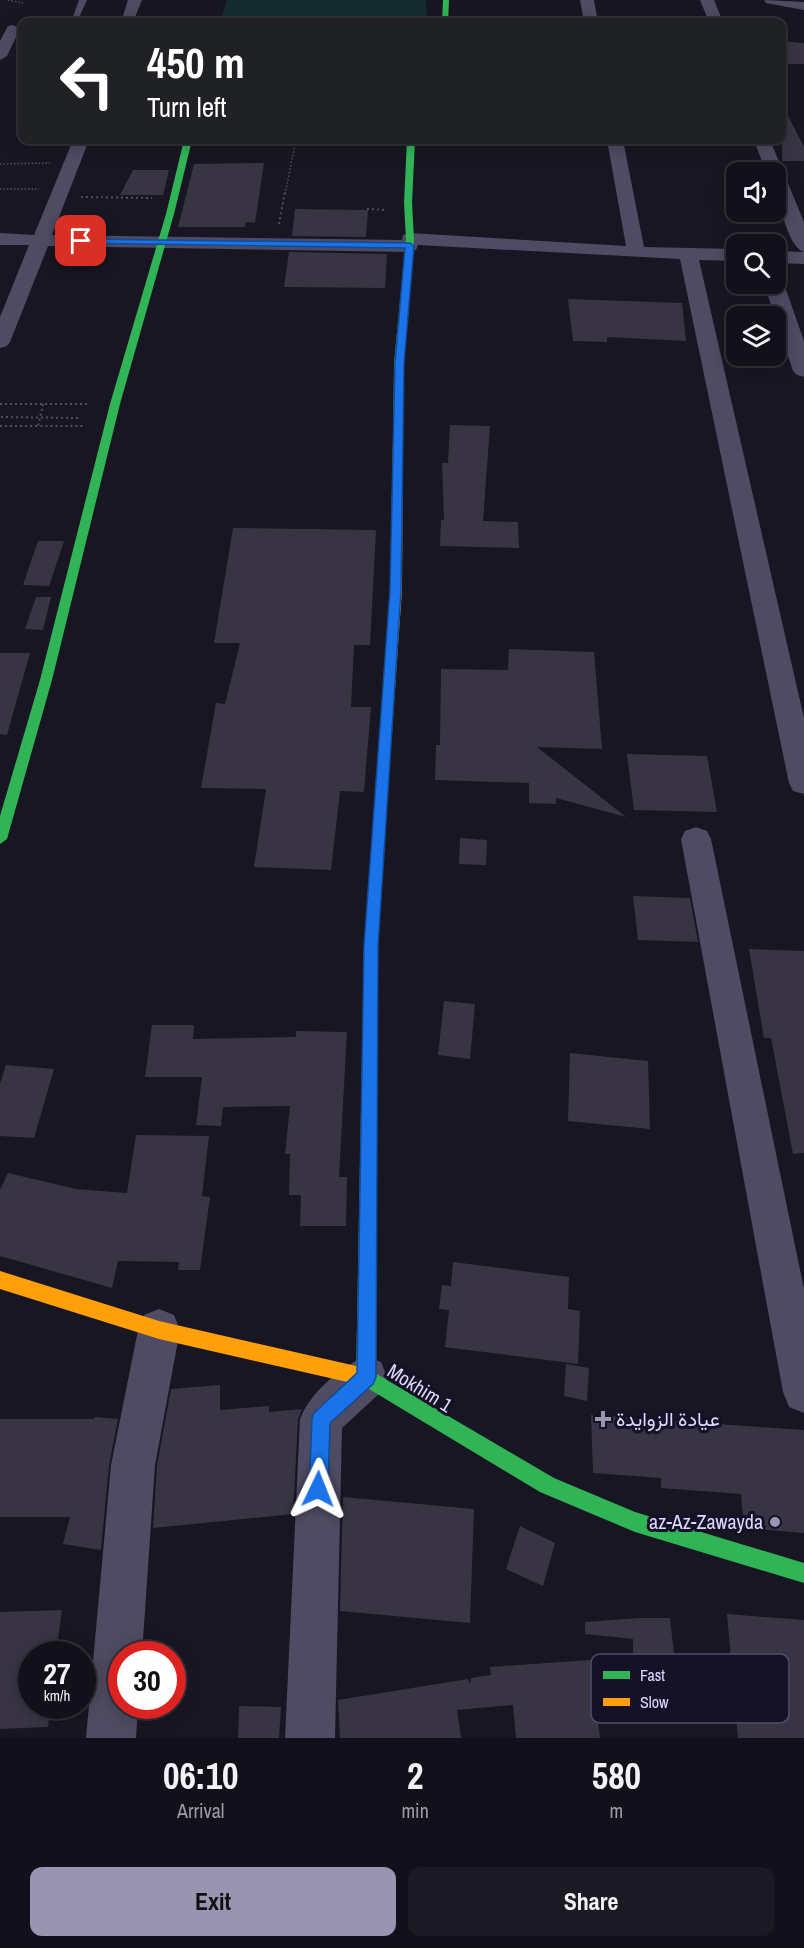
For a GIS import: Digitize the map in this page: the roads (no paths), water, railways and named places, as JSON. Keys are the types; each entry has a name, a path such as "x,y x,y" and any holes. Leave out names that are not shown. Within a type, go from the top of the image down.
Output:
{"street":[{"path":"128,18 135,0"},
{"path":"445,18 446,0"},
{"path":"587,0 590,18"},
{"path":"707,0 714,18"},
{"path":"771,0 804,6"},
{"path":"0,56 13,29"},
{"path":"0,342 79,144"},
{"path":"0,839 46,680 115,404 162,244 187,144"},
{"path":"310,1738 321,1419 366,1377 371,946 396,590 399,363 410,242 408,203 411,144"},
{"path":"616,144 636,252"},
{"path":"764,144 771,162"},
{"path":"786,201 804,246"},
{"path":"0,239 162,244 410,242 726,254"},
{"path":"688,252 804,783"},
{"path":"786,257 804,258"},
{"path":"777,294 804,371"},
{"path":"696,839 804,1392"},
{"name":"Mokhim 1","path":"0,1280 159,1330 366,1377 458,1434 547,1485 635,1522 804,1573"},
{"path":"111,1738 133,1465 159,1330"}],"lane":[{"path":"76,18 83,0"}],"place":[{"name":"عيادة الزوايدة","path":"603,1419"},
{"name":"az-Az-Zawayda","path":"775,1522"}]}
